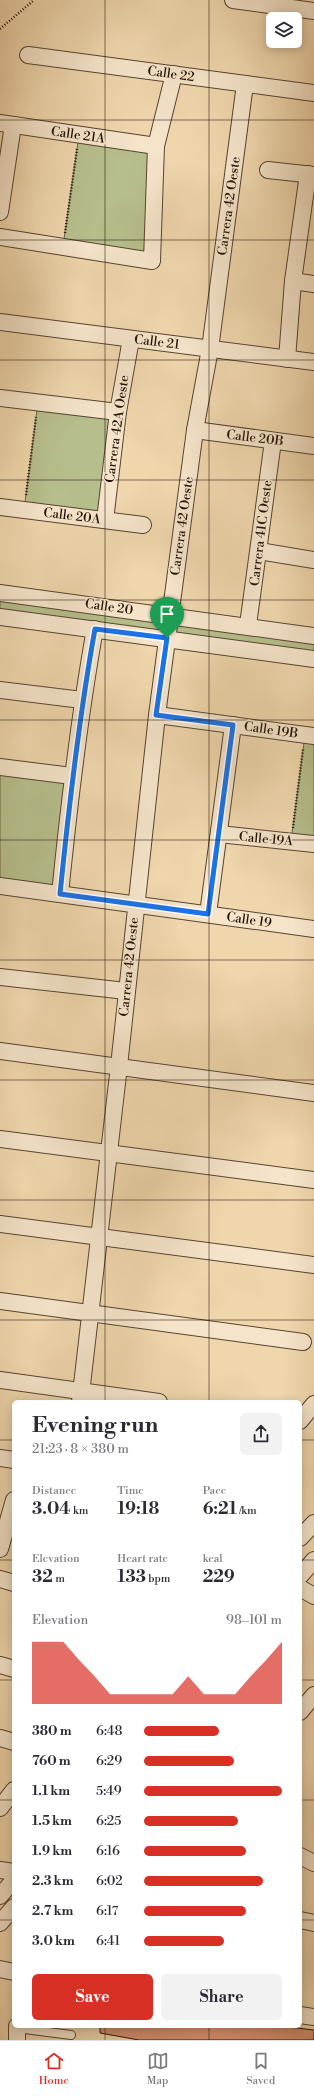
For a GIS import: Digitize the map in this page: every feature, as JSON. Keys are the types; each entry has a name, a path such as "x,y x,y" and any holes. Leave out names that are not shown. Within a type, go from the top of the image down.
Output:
{"street":[{"path":"233,0 282,3 314,11"},
{"name":"Calle 22","path":"28,55 314,93"},
{"path":"0,237 152,261 156,146 174,74"},
{"name":"Carrera 42 Oeste","path":"81,1396 119,1066 156,715 195,430 210,349 245,84"},
{"path":"0,212 6,124"},
{"name":"Calle 21A","path":"6,124 156,146"},
{"path":"268,170 311,174 293,281 287,359"},
{"path":"293,281 314,284"},
{"name":"Calle 21","path":"0,322 314,362"},
{"name":"Carrera 42A Oeste","path":"105,520 118,412 132,339"},
{"path":"0,398 118,412"},
{"name":"Calle 20B","path":"195,430 314,446"},
{"name":"Carrera 41C Oeste","path":"248,625 259,551 272,441"},
{"name":"Calle 20A","path":"0,507 143,525"},
{"path":"259,551 314,560"},
{"name":"Calle 20","path":"0,593 248,625 314,636"},
{"name":"Calle 20","path":"0,617 167,638 314,659"},
{"path":"60,894 72,776 82,700 95,629"},
{"path":"0,690 82,700"},
{"name":"Calle 19B","path":"156,715 310,736"},
{"path":"208,914 233,725"},
{"path":"0,767 72,776"},
{"name":"Calle 19A","path":"219,834 314,844"},
{"name":"Calle 19","path":"0,886 314,929"},
{"path":"0,977 126,991"},
{"path":"0,1051 314,1093"},
{"path":"0,1139 109,1152 314,1180"},
{"path":"0,1224 314,1265"},
{"path":"0,1301 303,1342"},
{"path":"0,1380 81,1396 133,1400"},
{"path":"302,1419 314,1404"},
{"path":"302,1422 314,1424"},
{"path":"0,1458 12,1460"},
{"path":"0,1549 12,1507"},
{"path":"302,1536 314,1523"},
{"path":"302,1574 314,1560"},
{"path":"0,1579 12,1582"},
{"path":"302,1589 314,1596"},
{"path":"0,1665 12,1668"},
{"path":"302,1710 314,1695"},
{"path":"0,1738 12,1741"},
{"path":"0,1808 12,1793"},
{"path":"302,1857 314,1863"},
{"path":"0,1870 12,1872"},
{"path":"0,1896 12,1882"},
{"path":"0,1923 12,1909"},
{"path":"302,1920 314,1923"},
{"path":"0,1970 12,1972"},
{"path":"302,2015 314,2017"}],"lane":[{"path":"17,2031 71,2035"}],"path":[{"path":"0,29 34,0"},
{"path":"63,246 79,135"},
{"path":"24,510 38,402"},
{"path":"291,841 310,736"}],"green space":[{"path":"79,135 156,146 152,261 63,246"},
{"path":"38,402 118,412 105,520 24,510"},
{"path":"0,593 314,636 314,659 0,617"},
{"path":"305,735 314,736 314,844 291,841"},
{"path":"0,767 72,776 60,894 0,886"}],"building":[{"path":"100,2028 297,2028 314,2030 314,2040 139,2040 100,2033"}],"route":[{"path":"95,629 167,638 156,715 233,725 208,914 60,894 72,776 82,700 95,629"}]}
